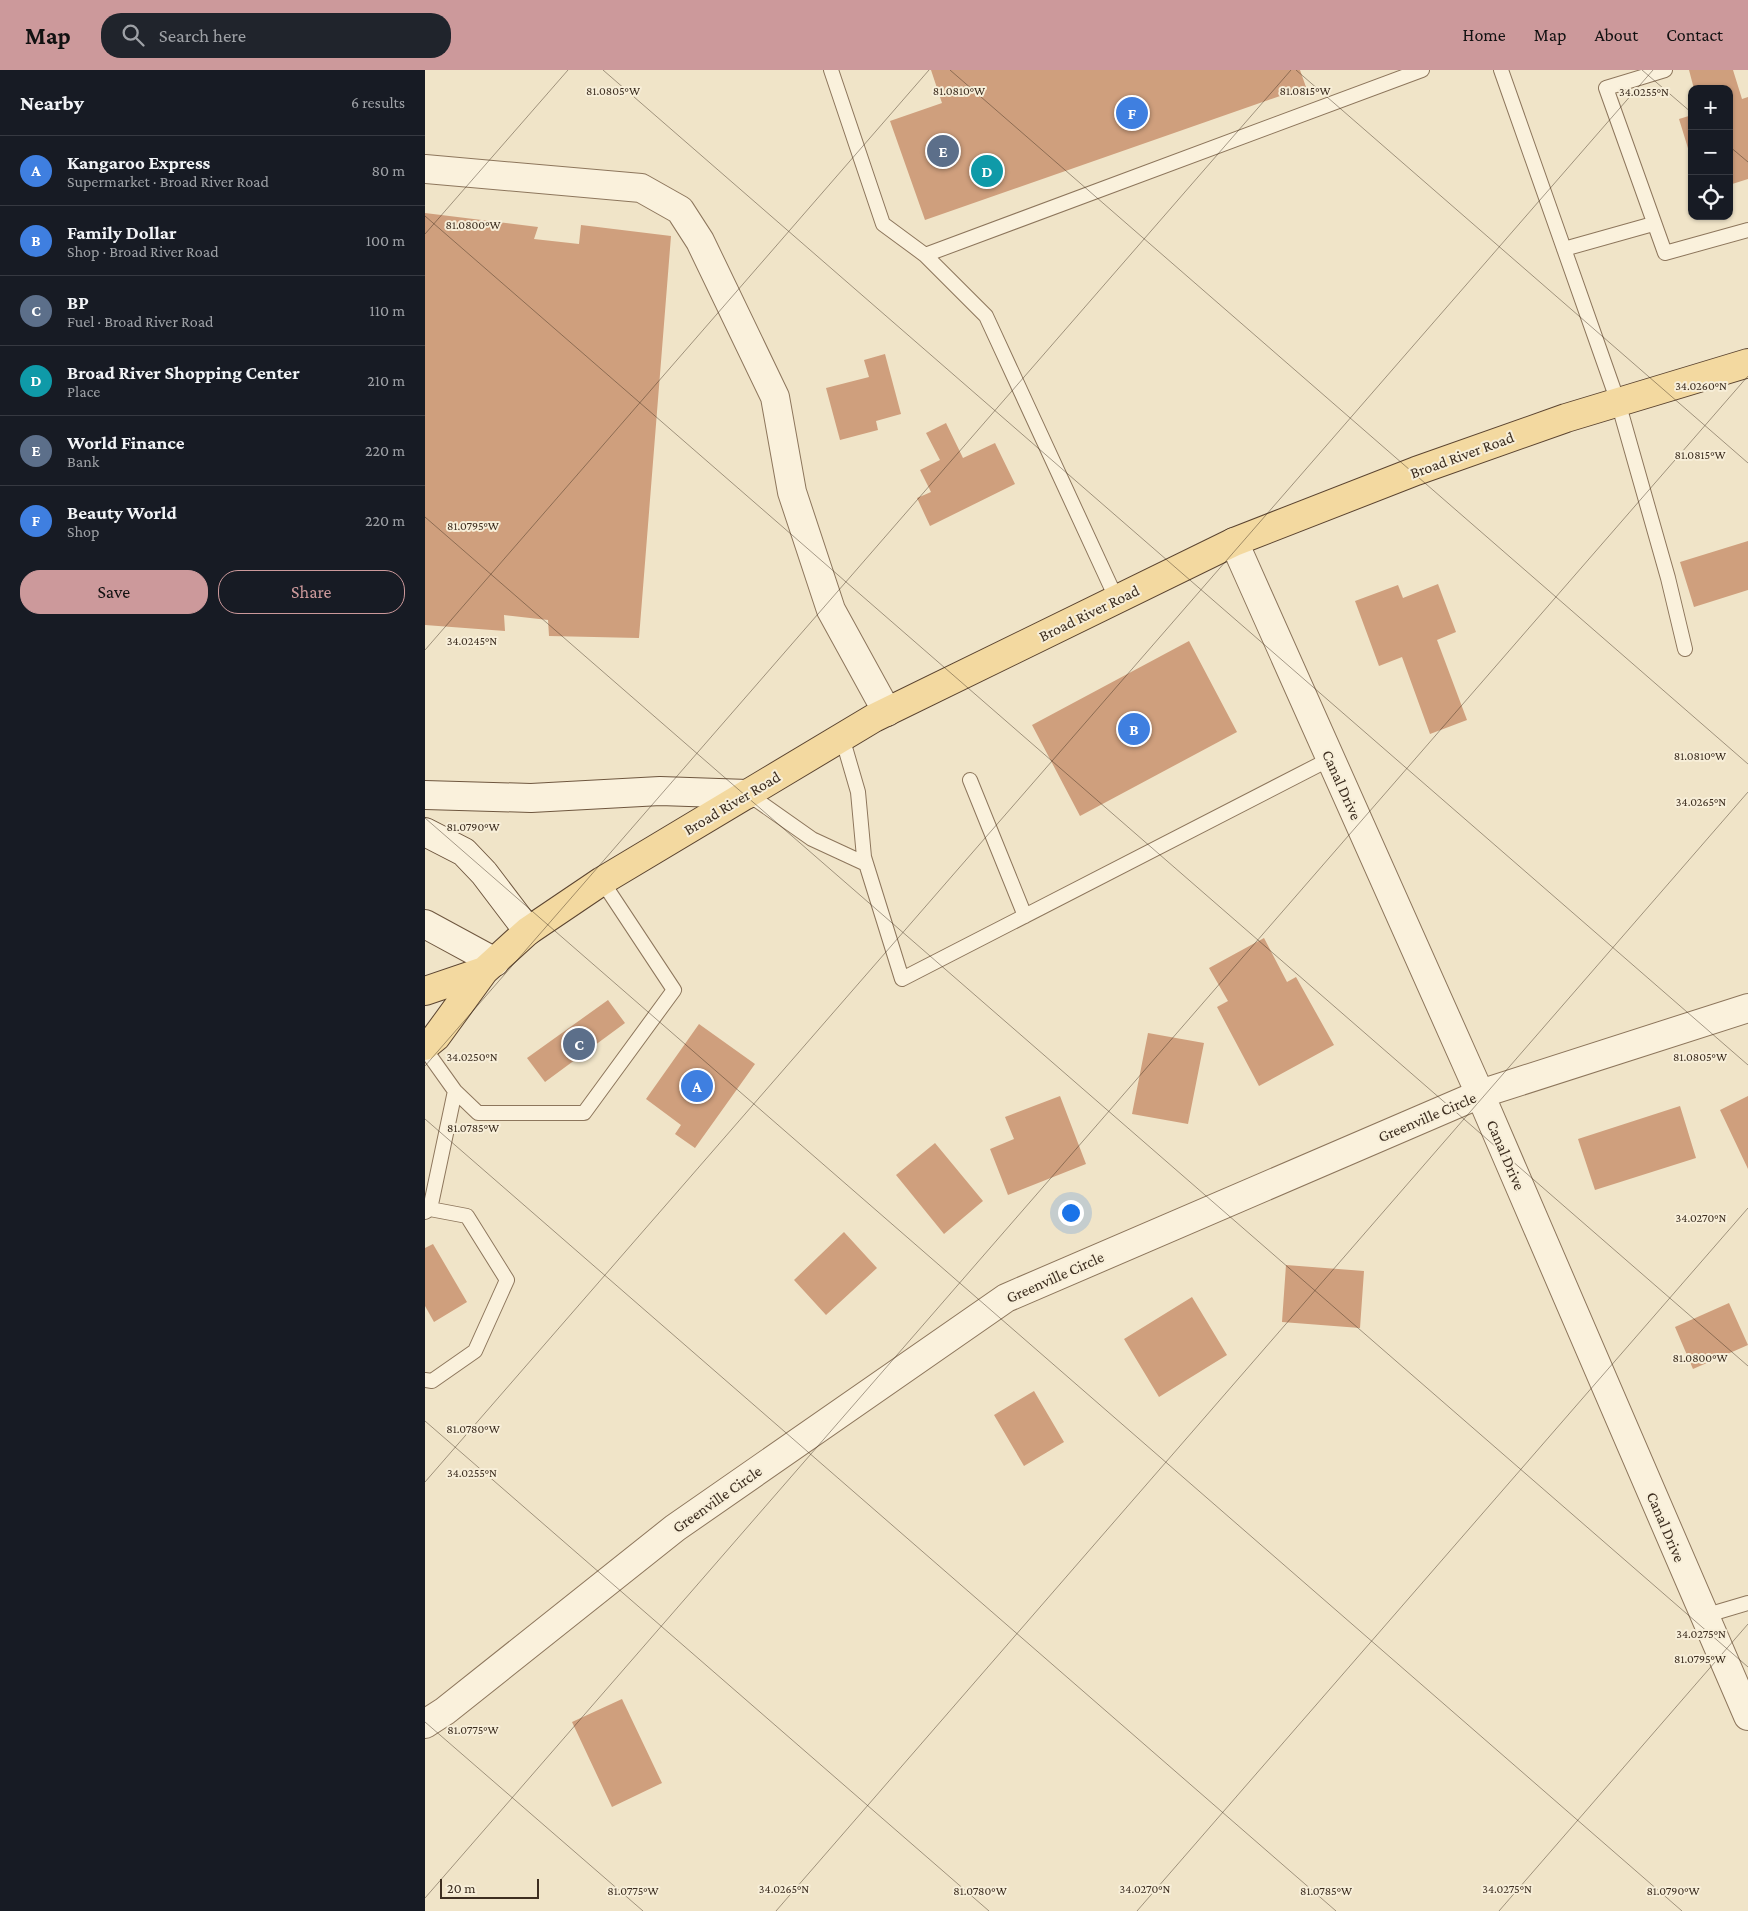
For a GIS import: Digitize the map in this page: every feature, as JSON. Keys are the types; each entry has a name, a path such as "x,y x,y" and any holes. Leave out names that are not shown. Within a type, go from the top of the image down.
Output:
{"main road":[{"name":"Broad River Road","path":"425,1048 489,967 528,931 602,881 887,712 1234,542 1416,471 1565,418 1748,363"},
{"name":"Broad River Road","path":"425,991 489,967"}],"street":[{"path":"425,169 641,188 680,210 700,241 775,397 792,492 831,610 887,712"},
{"name":"Canal Drive","path":"1234,542 1480,1094 1704,1616 1747,1709"},
{"path":"425,794 531,798 661,791 748,794"},
{"path":"425,832 464,852 484,873 528,931"},
{"path":"425,924 489,967"},
{"name":"Greenville Circle","path":"425,1724 445,1711 675,1528 1006,1298 1480,1094 1748,1008"}],"lane":[{"path":"831,70 883,224 925,255 987,316 1117,600"},
{"path":"925,255 1422,70"},
{"path":"1501,70 1618,402 1668,578 1685,649"},
{"path":"1665,70 1606,88 1653,224 1665,253 1748,230"},
{"path":"1564,249 1653,224"},
{"path":"842,737 858,792 865,860 902,979 1330,759"},
{"path":"970,780 1025,916"},
{"path":"748,794 812,840 865,860"},
{"path":"425,1048 455,1092 478,1112 584,1113 674,990 602,881"},
{"path":"425,1380 432,1381 475,1351 507,1280 467,1216 428,1211 455,1092"},
{"path":"1704,1616 1748,1603"}],"building":[{"path":"931,70 1300,70 1306,87 925,220 890,121 942,103"},
{"path":"1689,70 1733,70 1742,99 1748,97 1748,179 1733,184 1733,85 1693,85"},
{"path":"1688,116 1688,148 1679,119"},
{"path":"425,213 538,227 534,239 579,244 581,225 671,236 639,638 549,636 548,620 504,615 505,631 425,625"},
{"path":"885,354 901,414 876,421 878,430 840,440 826,388 869,377 864,360"},
{"path":"946,423 963,458 995,443 1015,484 930,526 917,498 931,492 920,470 940,460 926,433"},
{"path":"1748,541 1748,590 1694,607 1680,562"},
{"path":"1438,584 1456,632 1437,640 1467,720 1430,734 1402,657 1379,666 1355,601 1398,585 1403,598"},
{"path":"1189,641 1237,732 1080,816 1032,725"},
{"path":"1264,938 1287,982 1296,977 1334,1045 1259,1086 1217,1007 1228,1001 1209,968"},
{"path":"608,1000 625,1023 545,1082 527,1058"},
{"path":"699,1024 755,1064 695,1148 675,1134 681,1125 646,1099"},
{"path":"1148,1033 1204,1043 1188,1124 1132,1114"},
{"path":"1060,1096 1086,1164 1008,1195 990,1149 1014,1139 1005,1117"},
{"path":"1748,1096 1748,1169 1720,1110"},
{"path":"1680,1106 1696,1158 1595,1190 1578,1139"},
{"path":"935,1143 983,1201 944,1234 896,1175"},
{"path":"844,1232 877,1268 826,1315 794,1280"},
{"path":"433,1244 467,1302 434,1322 425,1306 425,1248"},
{"path":"1286,1265 1364,1271 1360,1328 1282,1322"},
{"path":"1192,1297 1227,1355 1159,1397 1124,1339"},
{"path":"1729,1303 1748,1345 1693,1369 1675,1327"},
{"path":"1034,1391 1064,1442 1024,1466 994,1415"},
{"path":"622,1699 662,1783 612,1807 572,1722"}],"place":[{"name":"Beauty World","path":"1132,113"},
{"name":"World Finance","path":"943,151"},
{"name":"Broad River Shopping Center","path":"987,171"},
{"name":"Family Dollar","path":"1134,729"},
{"name":"BP","path":"579,1044"},
{"name":"Kangaroo Express","path":"697,1086"}]}
